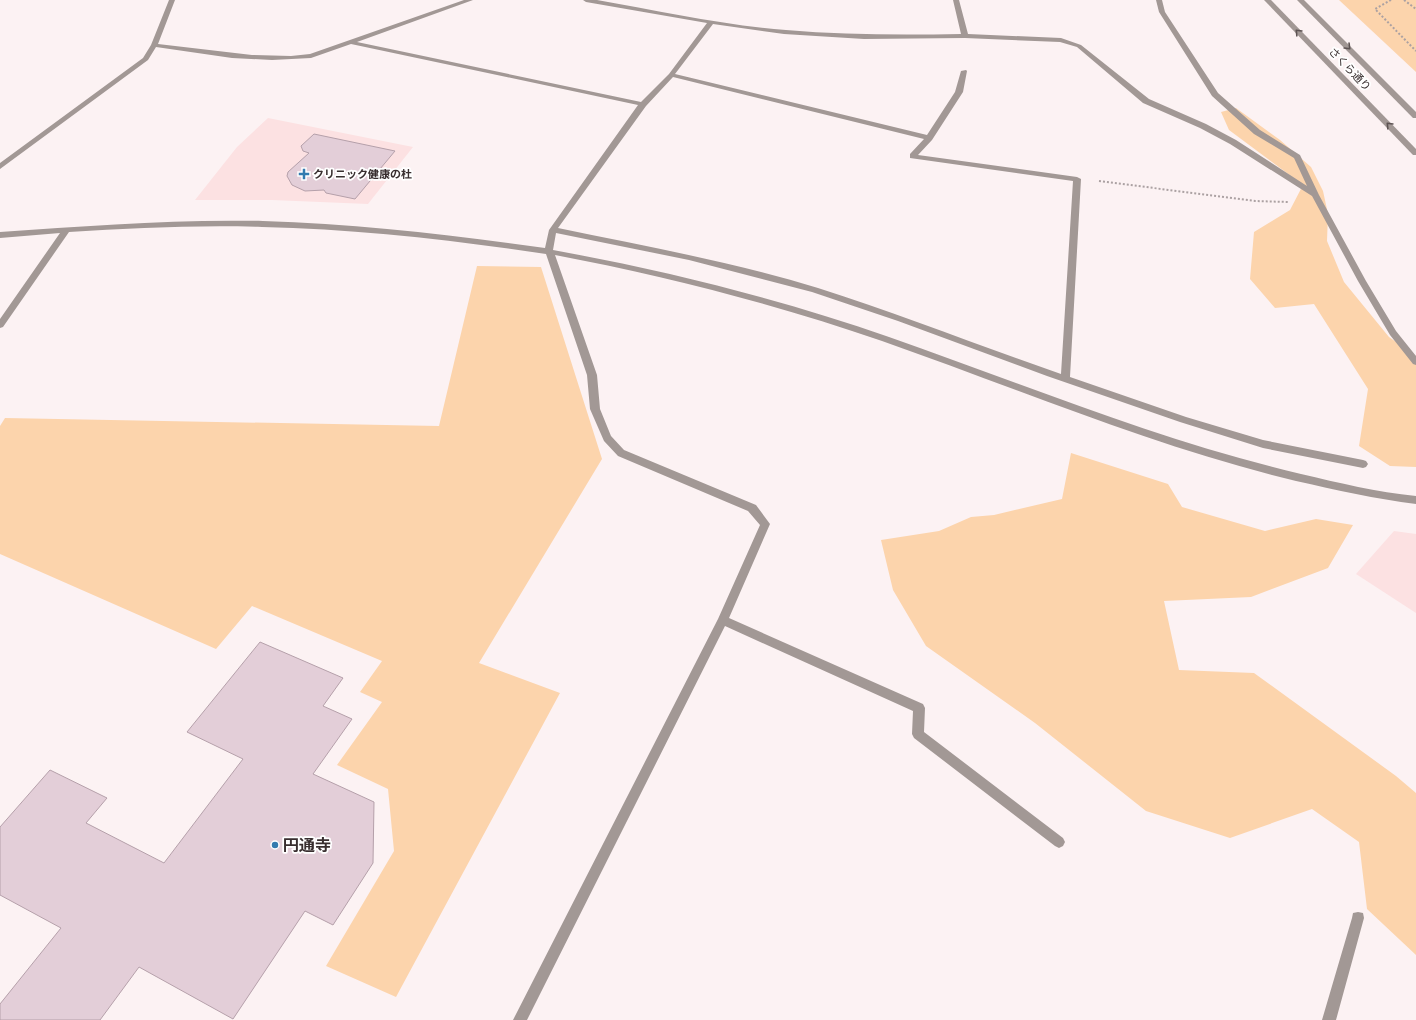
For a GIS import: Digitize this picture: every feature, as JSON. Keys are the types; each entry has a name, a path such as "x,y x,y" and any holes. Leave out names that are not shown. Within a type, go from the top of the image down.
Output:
{"street":[{"path":"0,167 146,59 154,45 172,0"},
{"path":"154,45 232,56 291,59 311,56 470,0"},
{"path":"586,0 711,22 784,32 864,37 965,36 1060,40 1079,46 1146,101 1203,126 1233,142 1317,199"},
{"path":"956,0 965,36"},
{"path":"1159,0 1162,12 1214,94 1257,132 1297,157 1317,199 1362,281 1393,333 1416,362"},
{"name":"さくら通り","path":"1267,0 1416,153"},
{"name":"さくら通り","path":"1300,0 1416,116"},
{"path":"520,1020 723,620 765,524 752,508 621,453 607,438 595,409 592,375 572,321 549,251 553,230 644,104 671,75 711,22"},
{"path":"353,42 644,104"},
{"path":"964,71 959,92 929,138 913,156 1077,179 1065,379"},
{"path":"671,75 929,138"},
{"path":"0,235 111,227 252,224 341,228 465,238 549,251 670,275 766,300 833,322 1102,419 1197,451 1288,476 1390,497 1416,500"},
{"path":"0,325 55,248 66,230"},
{"path":"553,230 689,257 814,290 902,319 1065,379 1183,420 1262,444 1363,464"},
{"path":"723,620 919,708 918,734 1059,842"},
{"path":"1329,1020 1358,918"}],"path":[{"path":"1391,0 1375,9 1416,51"},
{"path":"1404,0 1416,9"},
{"path":"1077,179 1255,201 1317,199"}],"shaded area":[{"path":"1339,0 1416,0 1416,72"},
{"path":"1236,108 1280,140 1311,167 1323,191 1328,214 1327,241 1344,282 1389,337 1416,356 1416,467 1390,466 1359,446 1368,389 1314,304 1275,308 1250,279 1254,232 1290,210 1303,185 1229,130 1221,112"},
{"name":"クリニック健康の杜","path":"268,118 413,147 368,204 272,200 195,200 237,147"},
{"path":"477,266 541,267 602,459 479,663 560,693 396,997 326,966 394,851 388,789 337,765 382,702 360,692 382,661 252,606 216,649 0,554 0,426 5,418 439,426"},
{"path":"1071,453 1168,484 1182,507 1265,531 1316,519 1353,525 1328,568 1251,597 1164,601 1179,670 1254,673 1396,776 1416,793 1416,955 1367,909 1359,842 1312,809 1230,838 1146,811 1035,723 926,646 893,590 881,540 939,531 971,517 994,515 1062,499"},
{"path":"1394,531 1416,534 1416,613 1356,574"}],"building":[{"path":"314,134 395,151 355,199 326,193 324,190 305,191 292,185 287,176 288,172 309,153 303,151 301,146"},
{"name":"円通寺","path":"260,642 343,678 323,706 352,719 313,774 374,802 373,863 333,925 305,911 233,1019 139,967 100,1020 0,1020 0,1004 61,928 0,895 0,827 50,770 107,798 86,823 164,863 243,759 187,732"}],"place":[{"name":"クリニック健康の杜","path":"304,174"},
{"name":"円通寺","path":"275,845"}]}
